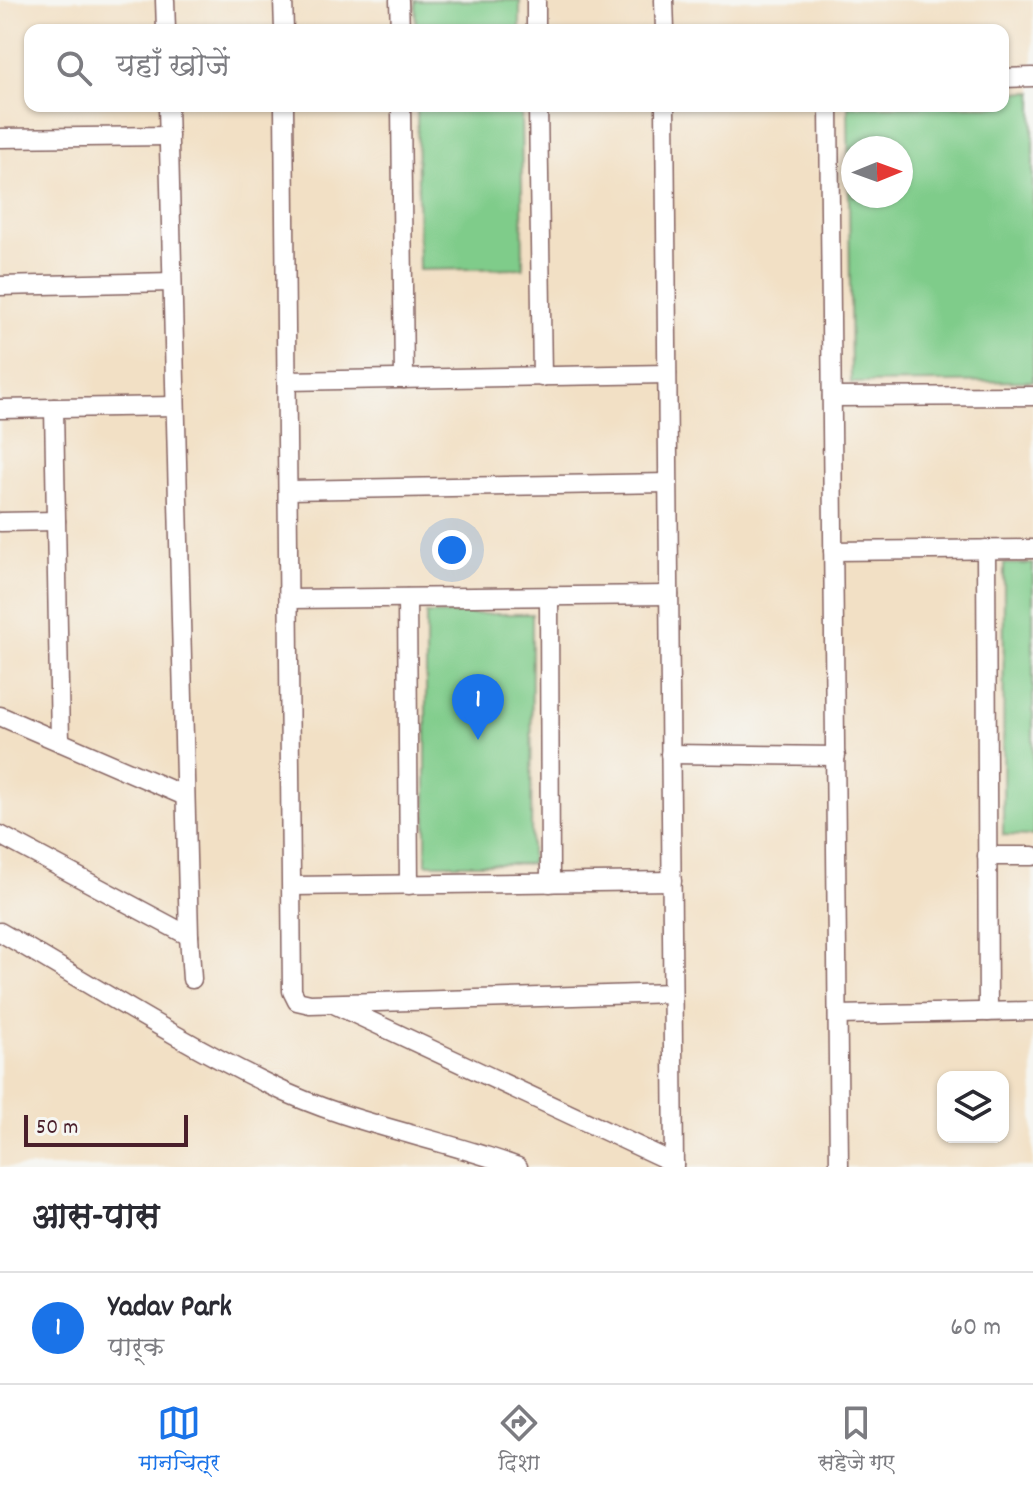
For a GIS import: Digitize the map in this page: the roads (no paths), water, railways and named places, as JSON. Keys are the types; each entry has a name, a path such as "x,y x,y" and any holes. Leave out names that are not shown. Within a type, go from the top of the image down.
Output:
{"street":[{"path":"165,0 166,24"},
{"path":"283,0 284,24"},
{"path":"399,0 400,24"},
{"path":"536,0 536,24"},
{"path":"664,0 665,24"},
{"path":"1009,78 1033,77"},
{"path":"168,112 192,979"},
{"path":"284,112 292,991 297,1001 310,1004 672,993"},
{"path":"401,112 404,379"},
{"path":"538,112 542,377"},
{"path":"334,1004 674,1165 665,112"},
{"path":"829,112 839,1167"},
{"path":"0,138 169,136"},
{"path":"0,286 172,282"},
{"path":"287,381 667,374"},
{"path":"832,397 1033,396"},
{"path":"0,409 175,406"},
{"path":"54,408 60,742"},
{"path":"289,490 668,483"},
{"path":"0,522 56,521"},
{"path":"986,549 988,1012"},
{"path":"833,551 1033,549"},
{"path":"290,599 669,595"},
{"path":"549,596 550,883"},
{"path":"407,598 409,885"},
{"path":"0,716 185,796"},
{"path":"670,754 836,756"},
{"path":"0,835 189,936"},
{"path":"987,856 1033,856"},
{"path":"293,886 672,881"},
{"path":"0,932 271,1086 337,1112 473,1150 518,1167"},
{"path":"838,1015 1033,1011"}],"place":[{"name":"Yadav Park","path":"478,740"}]}
